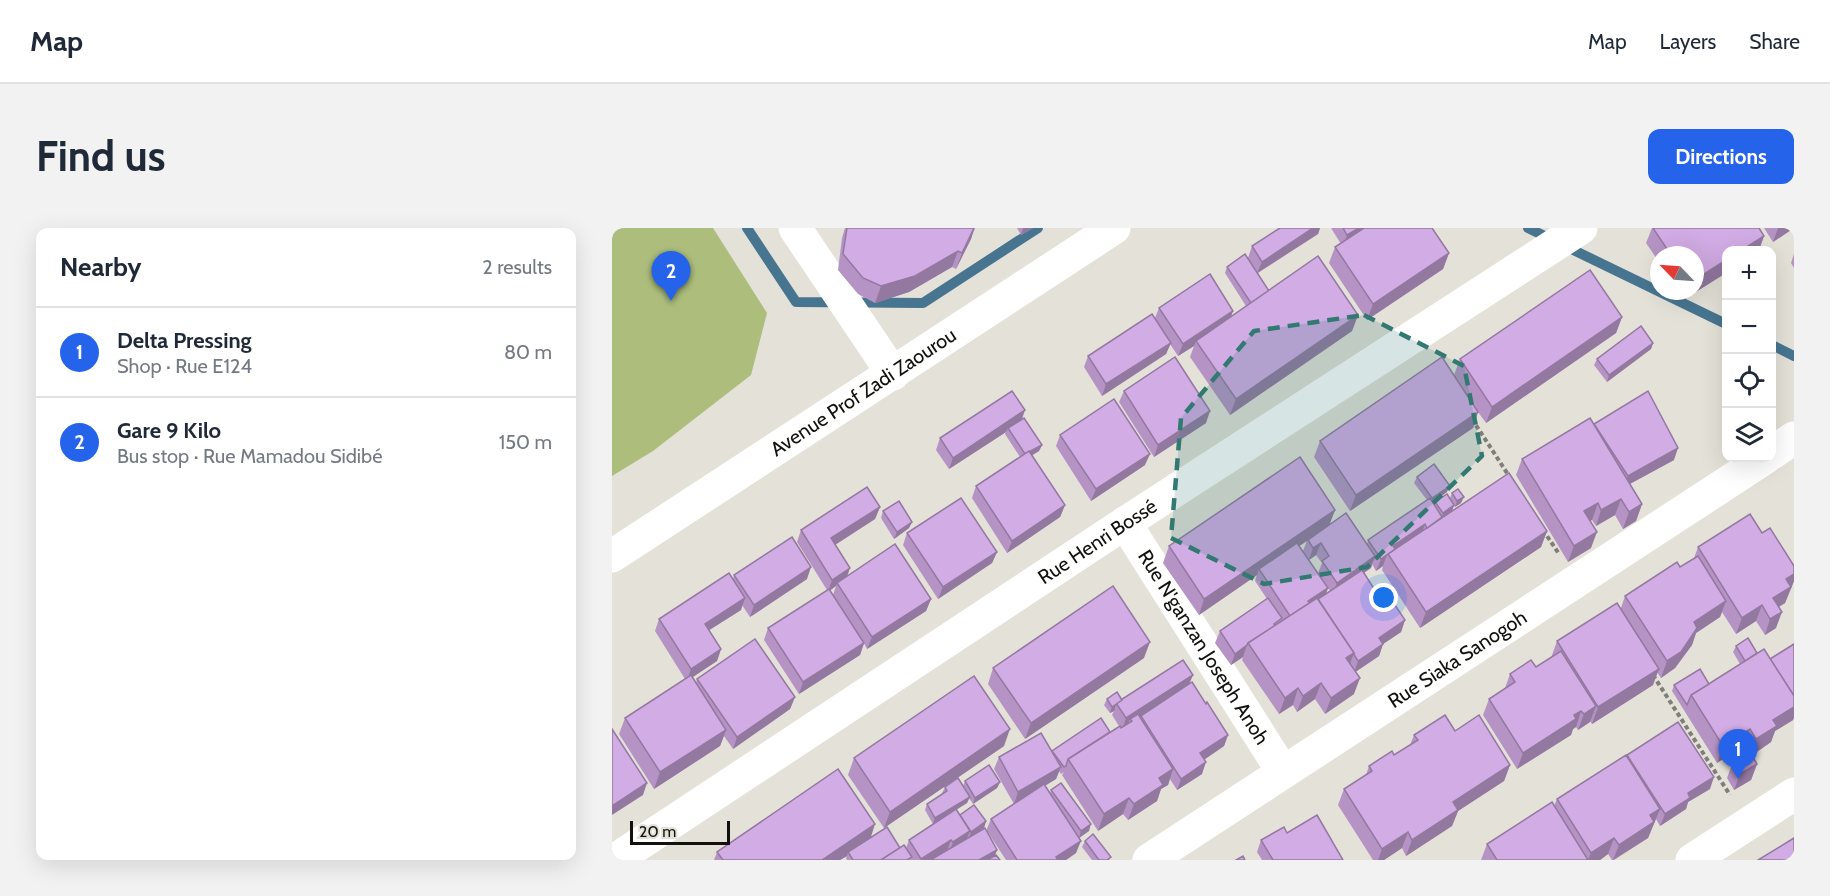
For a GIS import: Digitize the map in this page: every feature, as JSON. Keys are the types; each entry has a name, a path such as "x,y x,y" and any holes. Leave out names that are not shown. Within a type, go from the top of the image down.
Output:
{"street":[{"path":"795,228 893,374"},
{"name":"Avenue Prof Zadi Zaourou","path":"612,556 1114,228"},
{"name":"Rue Henri Bossé","path":"615,860 1125,523 1581,228"},
{"path":"1776,450 1794,438"},
{"name":"Rue Siaka Sanogoh","path":"1149,860 1759,462"},
{"name":"Rue N'ganzan Joseph Anoh","path":"1125,523 1283,772"},
{"path":"1692,860 1794,794"}],"path":[{"path":"1468,412 1512,481"},
{"path":"1538,521 1575,580"},
{"path":"1652,673 1748,823"}],"highlighted area":[{"path":"1364,315 1464,366 1482,456 1367,567 1264,584 1171,538 1181,418 1254,331"}],"green space":[{"path":"612,228 713,228 767,313 751,375 653,451 612,476"}],"building":[{"path":"847,228 974,228 962,253 958,251 915,276 881,286 863,278 843,254"},
{"path":"1280,228 1313,228 1262,262 1252,246"},
{"path":"1343,228 1359,228 1347,235"},
{"path":"1364,228 1432,228 1449,253 1373,304 1335,247"},
{"path":"1653,228 1759,228 1764,236 1748,246 1722,246 1722,263 1704,274 1704,246 1665,246"},
{"path":"1245,254 1269,291 1251,303 1227,267"},
{"path":"1318,256 1358,315 1236,399 1196,341"},
{"path":"1590,270 1622,317 1492,407 1460,359"},
{"path":"1210,274 1233,311 1183,344 1159,308"},
{"path":"1152,314 1171,343 1106,384 1088,356"},
{"path":"1641,326 1653,343 1609,375 1597,359"},
{"path":"1175,357 1210,411 1158,445 1124,391"},
{"path":"1442,357 1478,412 1356,495 1320,441"},
{"path":"1012,391 1025,410 953,458 940,438"},
{"path":"1648,391 1678,448 1628,476 1594,424"},
{"path":"1114,399 1150,454 1096,489 1060,435"},
{"path":"1024,418 1042,445 1025,454 1008,428"},
{"path":"1590,418 1642,504 1629,512 1621,499 1601,510 1598,503 1584,511 1597,532 1574,546 1522,459"},
{"path":"1029,451 1065,505 1012,541 976,486"},
{"path":"1300,457 1335,510 1204,599 1169,546"},
{"path":"1434,464 1450,486 1432,498 1417,477"},
{"path":"1509,473 1547,531 1426,612 1388,554"},
{"path":"867,487 880,507 831,538 850,568 832,580 801,530"},
{"path":"1458,489 1464,497 1457,501 1452,493"},
{"path":"1447,494 1454,505 1443,513 1435,502"},
{"path":"961,498 997,552 943,587 907,533"},
{"path":"1430,498 1442,517 1427,528 1425,524 1393,546 1395,549 1381,559 1368,540"},
{"path":"899,501 912,522 897,532 883,511"},
{"path":"1346,513 1375,556 1337,583 1322,561 1329,556 1321,543 1313,548 1308,540"},
{"path":"1750,514 1762,533 1770,528 1794,566 1794,574 1786,579 1791,587 1773,598 1782,612 1770,619 1762,605 1742,618 1698,547"},
{"path":"792,537 811,567 754,605 734,575"},
{"path":"1297,543 1328,588 1290,616 1259,569"},
{"path":"895,544 931,599 872,637 837,583"},
{"path":"1698,556 1726,601 1694,622 1697,628 1681,652 1667,661 1625,596 1677,562 1680,567"},
{"path":"1362,570 1380,598 1387,593 1405,620 1379,638 1383,644 1358,661 1318,599"},
{"path":"729,573 745,598 705,624 721,649 691,669 659,619"},
{"path":"1113,586 1150,642 1031,723 993,668"},
{"path":"829,589 864,643 803,682 768,628"},
{"path":"1268,598 1282,618 1274,624 1275,626 1235,654 1220,631"},
{"path":"1317,598 1354,653 1346,658 1360,678 1331,698 1321,683 1303,696 1298,688 1285,698 1248,643"},
{"path":"1617,603 1659,669 1598,707 1557,641"},
{"path":"1748,638 1757,653 1745,661 1736,646"},
{"path":"755,639 795,697 737,737 697,679"},
{"path":"1794,644 1794,696 1770,659"},
{"path":"1764,649 1794,696 1794,707 1773,720 1777,726 1756,739 1750,729 1723,746 1691,695"},
{"path":"1561,651 1596,706 1584,714 1581,711 1574,715 1576,719 1523,753 1489,699 1515,682 1510,674 1531,660 1536,667"},
{"path":"1183,660 1193,675 1126,718 1116,703"},
{"path":"1700,669 1709,684 1691,695 1687,705 1674,685"},
{"path":"691,675 726,730 660,772 625,718"},
{"path":"974,676 1010,729 890,812 854,758"},
{"path":"1192,682 1228,735 1200,753 1206,762 1181,779 1141,716"},
{"path":"1117,692 1122,700 1112,707 1107,699"},
{"path":"1138,714 1173,769 1159,778 1163,785 1134,804 1129,798 1104,814 1068,759 1120,726 1121,728 1132,721 1130,719"},
{"path":"1445,715 1455,731 1479,715 1510,765 1453,802 1458,810 1412,840 1408,832 1382,849 1344,789 1372,771 1369,766 1392,751 1394,755 1418,740 1414,735"},
{"path":"1101,718 1110,732 1068,759 1064,767 1052,751"},
{"path":"1678,722 1714,777 1688,793 1690,798 1665,814 1627,755"},
{"path":"612,729 647,783 612,806"},
{"path":"1041,733 1061,767 1018,792 999,757"},
{"path":"1750,752 1757,764 1740,774 1733,762"},
{"path":"1626,755 1660,809 1650,815 1654,822 1619,845 1614,838 1591,853 1557,799"},
{"path":"989,765 1000,782 975,798 965,781"},
{"path":"838,769 875,824 822,860 723,860 717,852"},
{"path":"958,778 970,797 935,818 927,804 947,791 945,787"},
{"path":"1061,783 1091,824 1081,831 1051,790"},
{"path":"1044,784 1081,841 1056,857 1058,860 1017,860 991,819"},
{"path":"1552,802 1588,860 1497,860 1487,844"},
{"path":"974,805 986,821 971,832 960,815"},
{"path":"956,809 970,831 921,859 909,840"},
{"path":"1317,815 1343,860 1273,860 1261,840 1284,827 1287,833"},
{"path":"887,827 900,848 881,860 853,860 848,852"},
{"path":"985,828 997,850 979,860 932,860 932,859"},
{"path":"1093,834 1111,857 1107,860 1099,860 1085,841"},
{"path":"1794,838 1794,860 1758,860"},
{"path":"904,845 912,857 907,860 881,860"},
{"path":"996,855 1000,860 987,860"}],"waterway":[{"path":"747,228 796,302 923,303 1038,228"},
{"path":"1528,228 1722,322"},
{"path":"1776,347 1794,356"}],"place":[{"name":"Gare 9 Kilo","path":"671,301"},
{"name":"Delta Pressing","path":"1738,779"}]}
